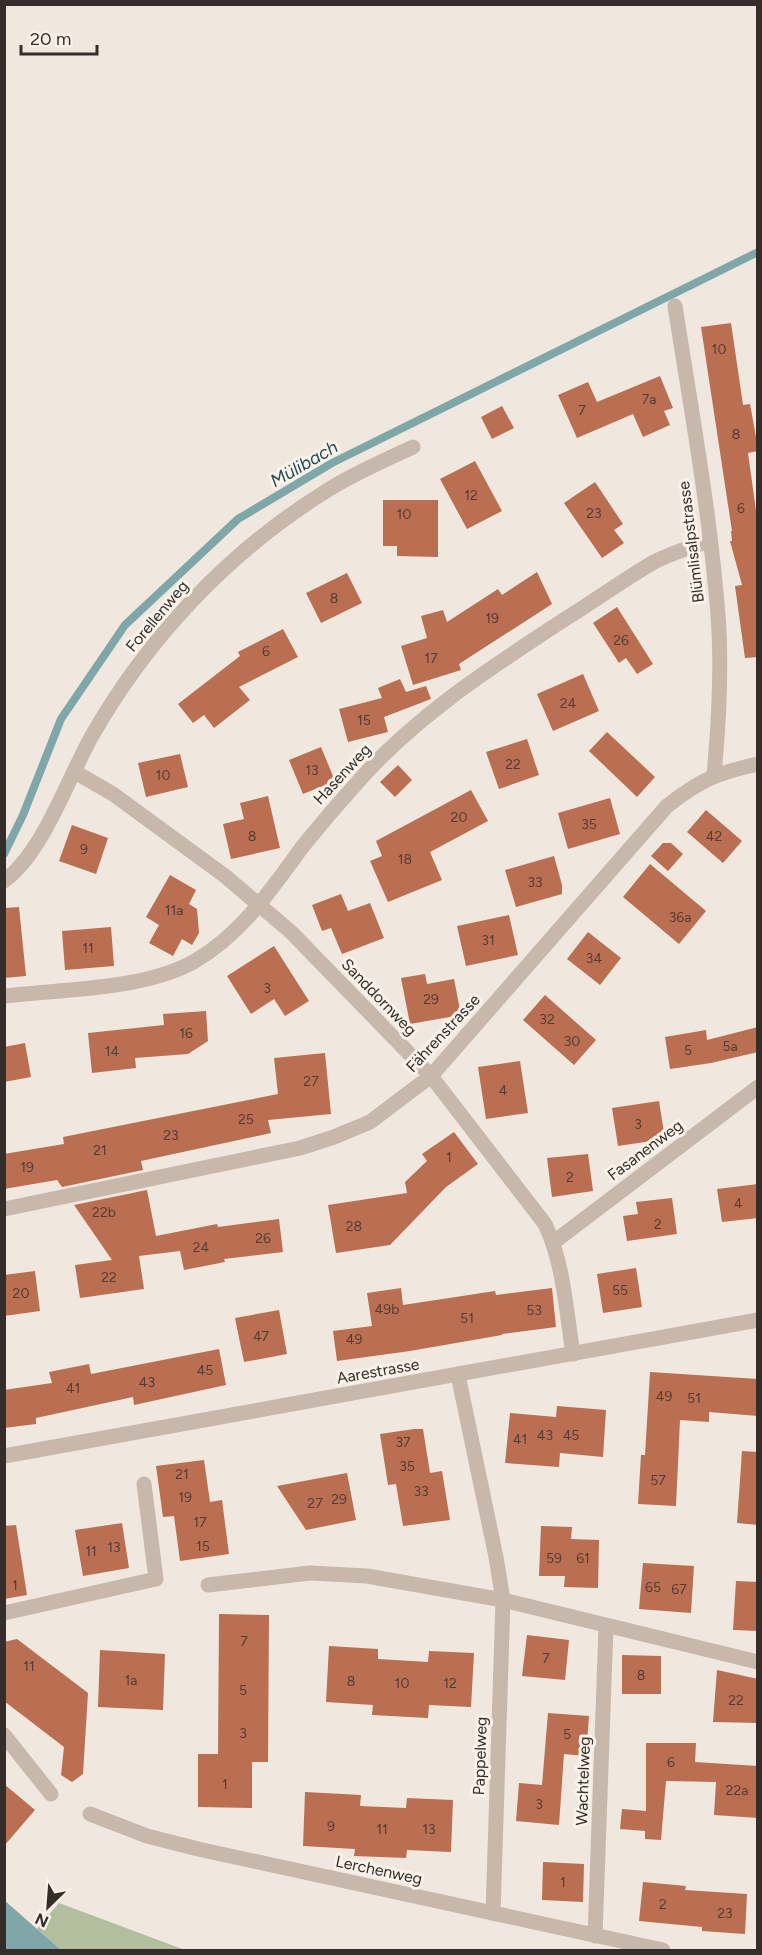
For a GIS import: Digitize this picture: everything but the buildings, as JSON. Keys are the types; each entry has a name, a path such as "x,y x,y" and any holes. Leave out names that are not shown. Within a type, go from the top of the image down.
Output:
{"street":[{"name":"Blümlisalpstrasse","path":"675,306 697,447 718,616 719,724 714,775"},
{"name":"Forellenweg","path":"4,881 21,868 94,734 134,672 175,619 218,575 280,522 321,494 413,447"},
{"name":"Hasenweg","path":"4,996 154,978 175,971 213,950 261,904 305,844 358,781 442,704 492,667 655,561 709,541"},
{"name":"Fährenstrasse","path":"4,1209 300,1148 370,1122 431,1076 661,813 688,790 714,775 758,764"},
{"name":"Sanddornweg","path":"75,772 122,800 261,904 431,1076 545,1224 554,1242 573,1354"},
{"name":"Fasanenweg","path":"554,1242 758,1087"},
{"name":"Aarestrasse","path":"4,1456 758,1320"},
{"name":"Pappelweg","path":"458,1375 496,1557 502,1600 493,1913"},
{"path":"4,1613 156,1579 144,1484"},
{"path":"208,1585 310,1573 367,1576 502,1600 758,1662"},
{"name":"Wachtelweg","path":"595,1936 606,1626"},
{"path":"4,1735 51,1794"},
{"name":"Lerchenweg","path":"90,1814 147,1836 198,1849 663,1950"}],"green space":[{"path":"59,1903 185,1950 61,1950 37,1929"}],"water":[{"path":"4,1900 61,1950 5,1950"}],"waterway":[{"name":"Mülibach","path":"4,854 23,815 61,719 125,625 238,519 332,463 758,252"}]}
